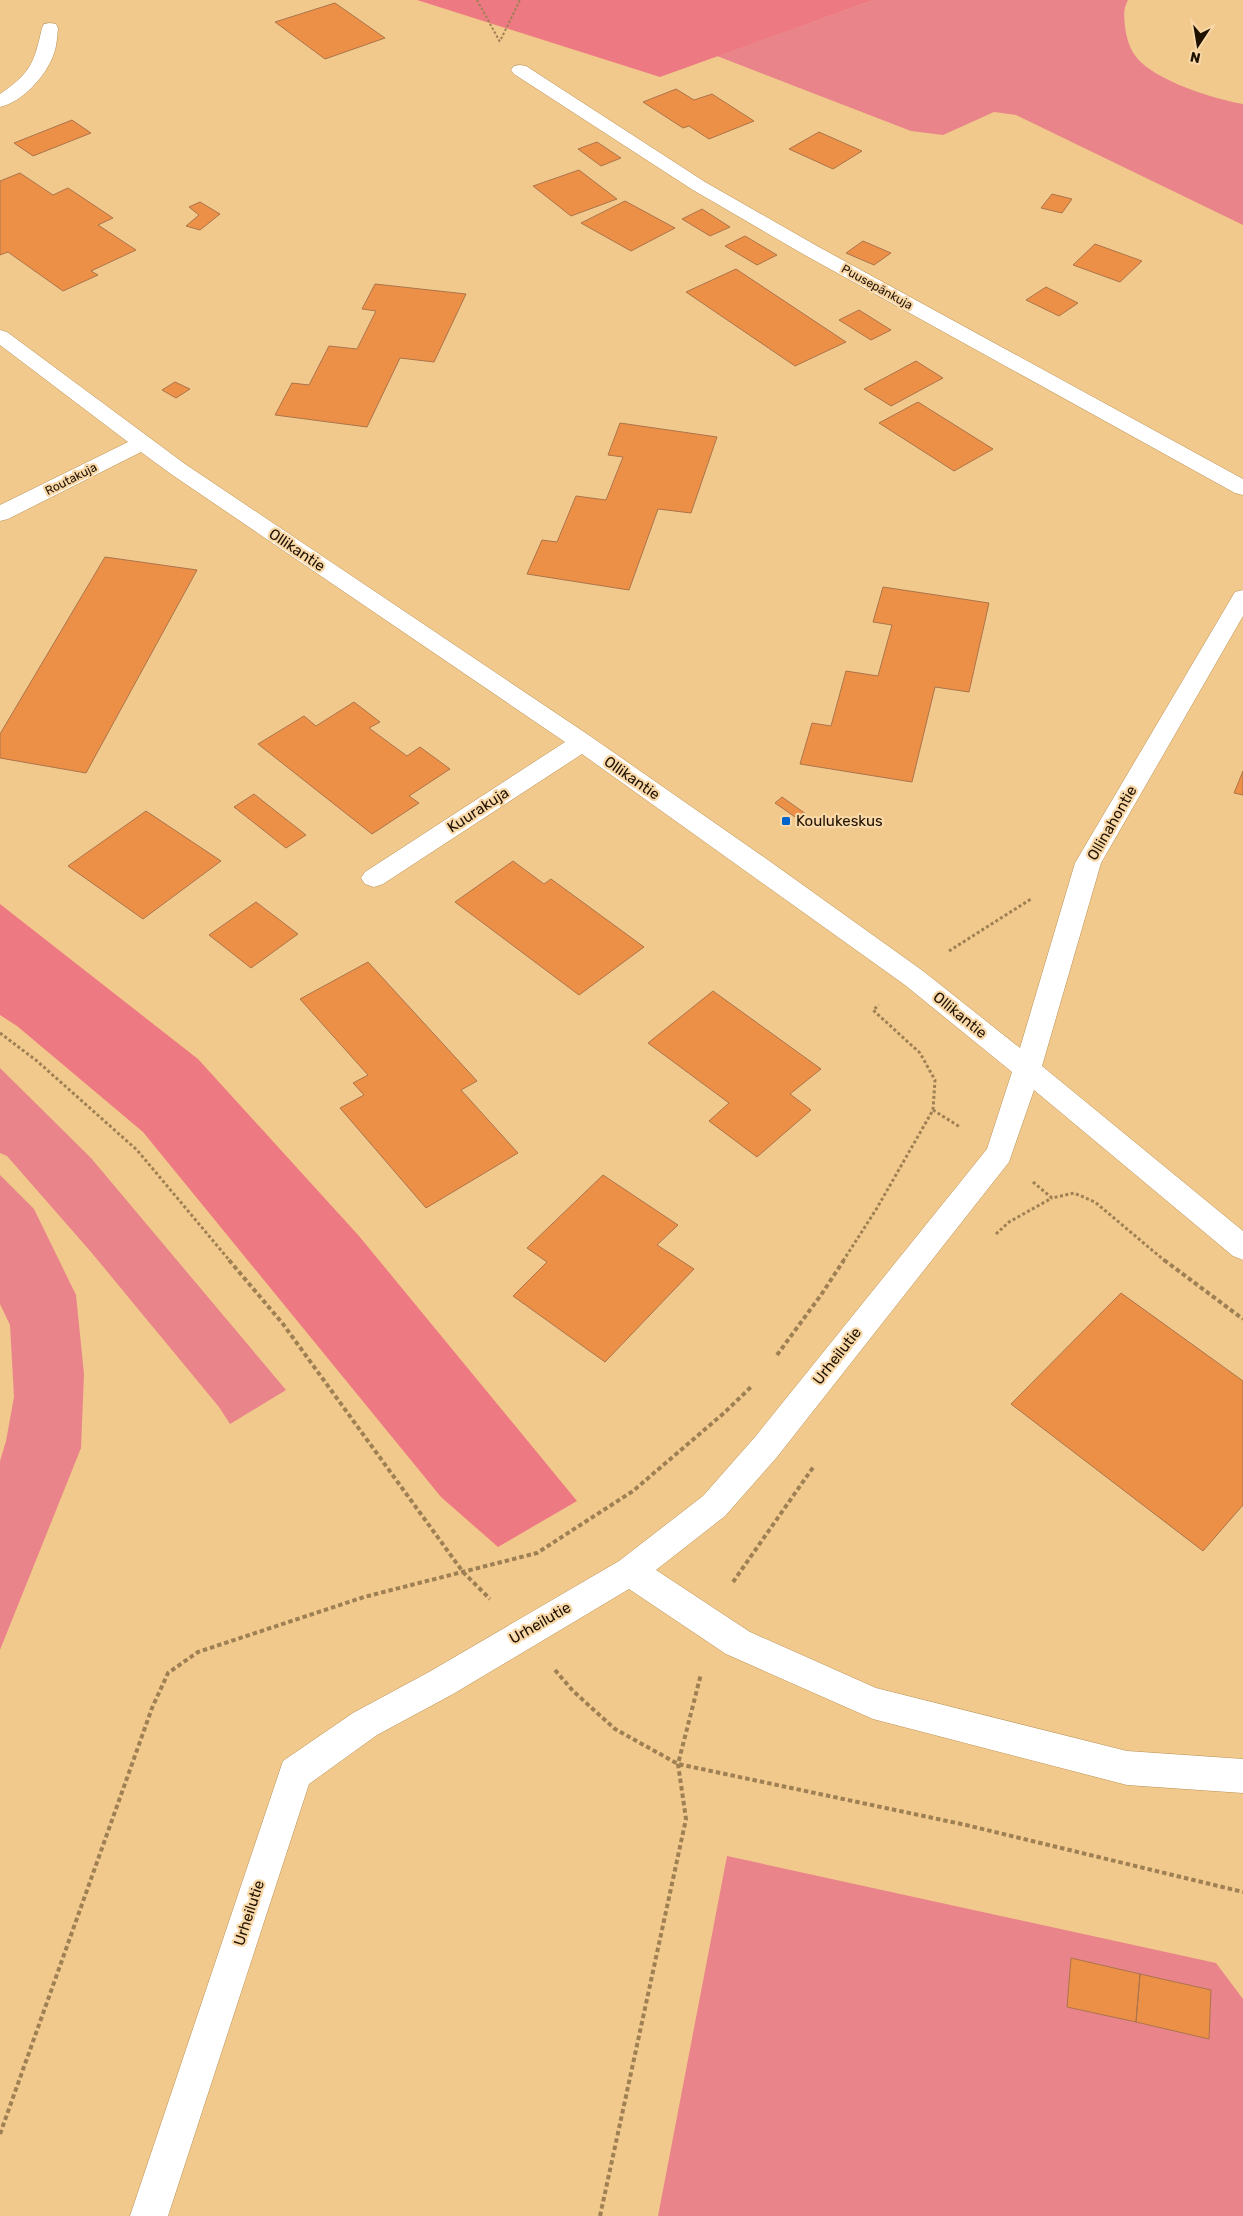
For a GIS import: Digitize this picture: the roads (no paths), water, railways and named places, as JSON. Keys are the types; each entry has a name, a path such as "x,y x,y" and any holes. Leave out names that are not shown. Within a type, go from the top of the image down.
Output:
{"street":[{"path":"0,102 13,94 34,75 45,55 50,28"},
{"name":"Puusepänkuja","path":"520,70 699,186 810,250 1243,488"},
{"name":"Ollikantie","path":"0,336 142,443 582,742 914,978 1243,1248"},
{"name":"Routakuja","path":"0,514 142,443"},
{"name":"Ollinahontie","path":"1027,1069 1088,863 1243,597"},
{"name":"Kuurakuja","path":"374,878 582,742"},
{"name":"Urheilutie","path":"149,2216 295,1773 365,1724 441,1682 630,1571 714,1506 766,1447 999,1154 1027,1069"},
{"path":"630,1571 738,1643 873,1703 1127,1768 1243,1776"}],"place":[{"name":"Koulukeskus","path":"786,821"}]}
